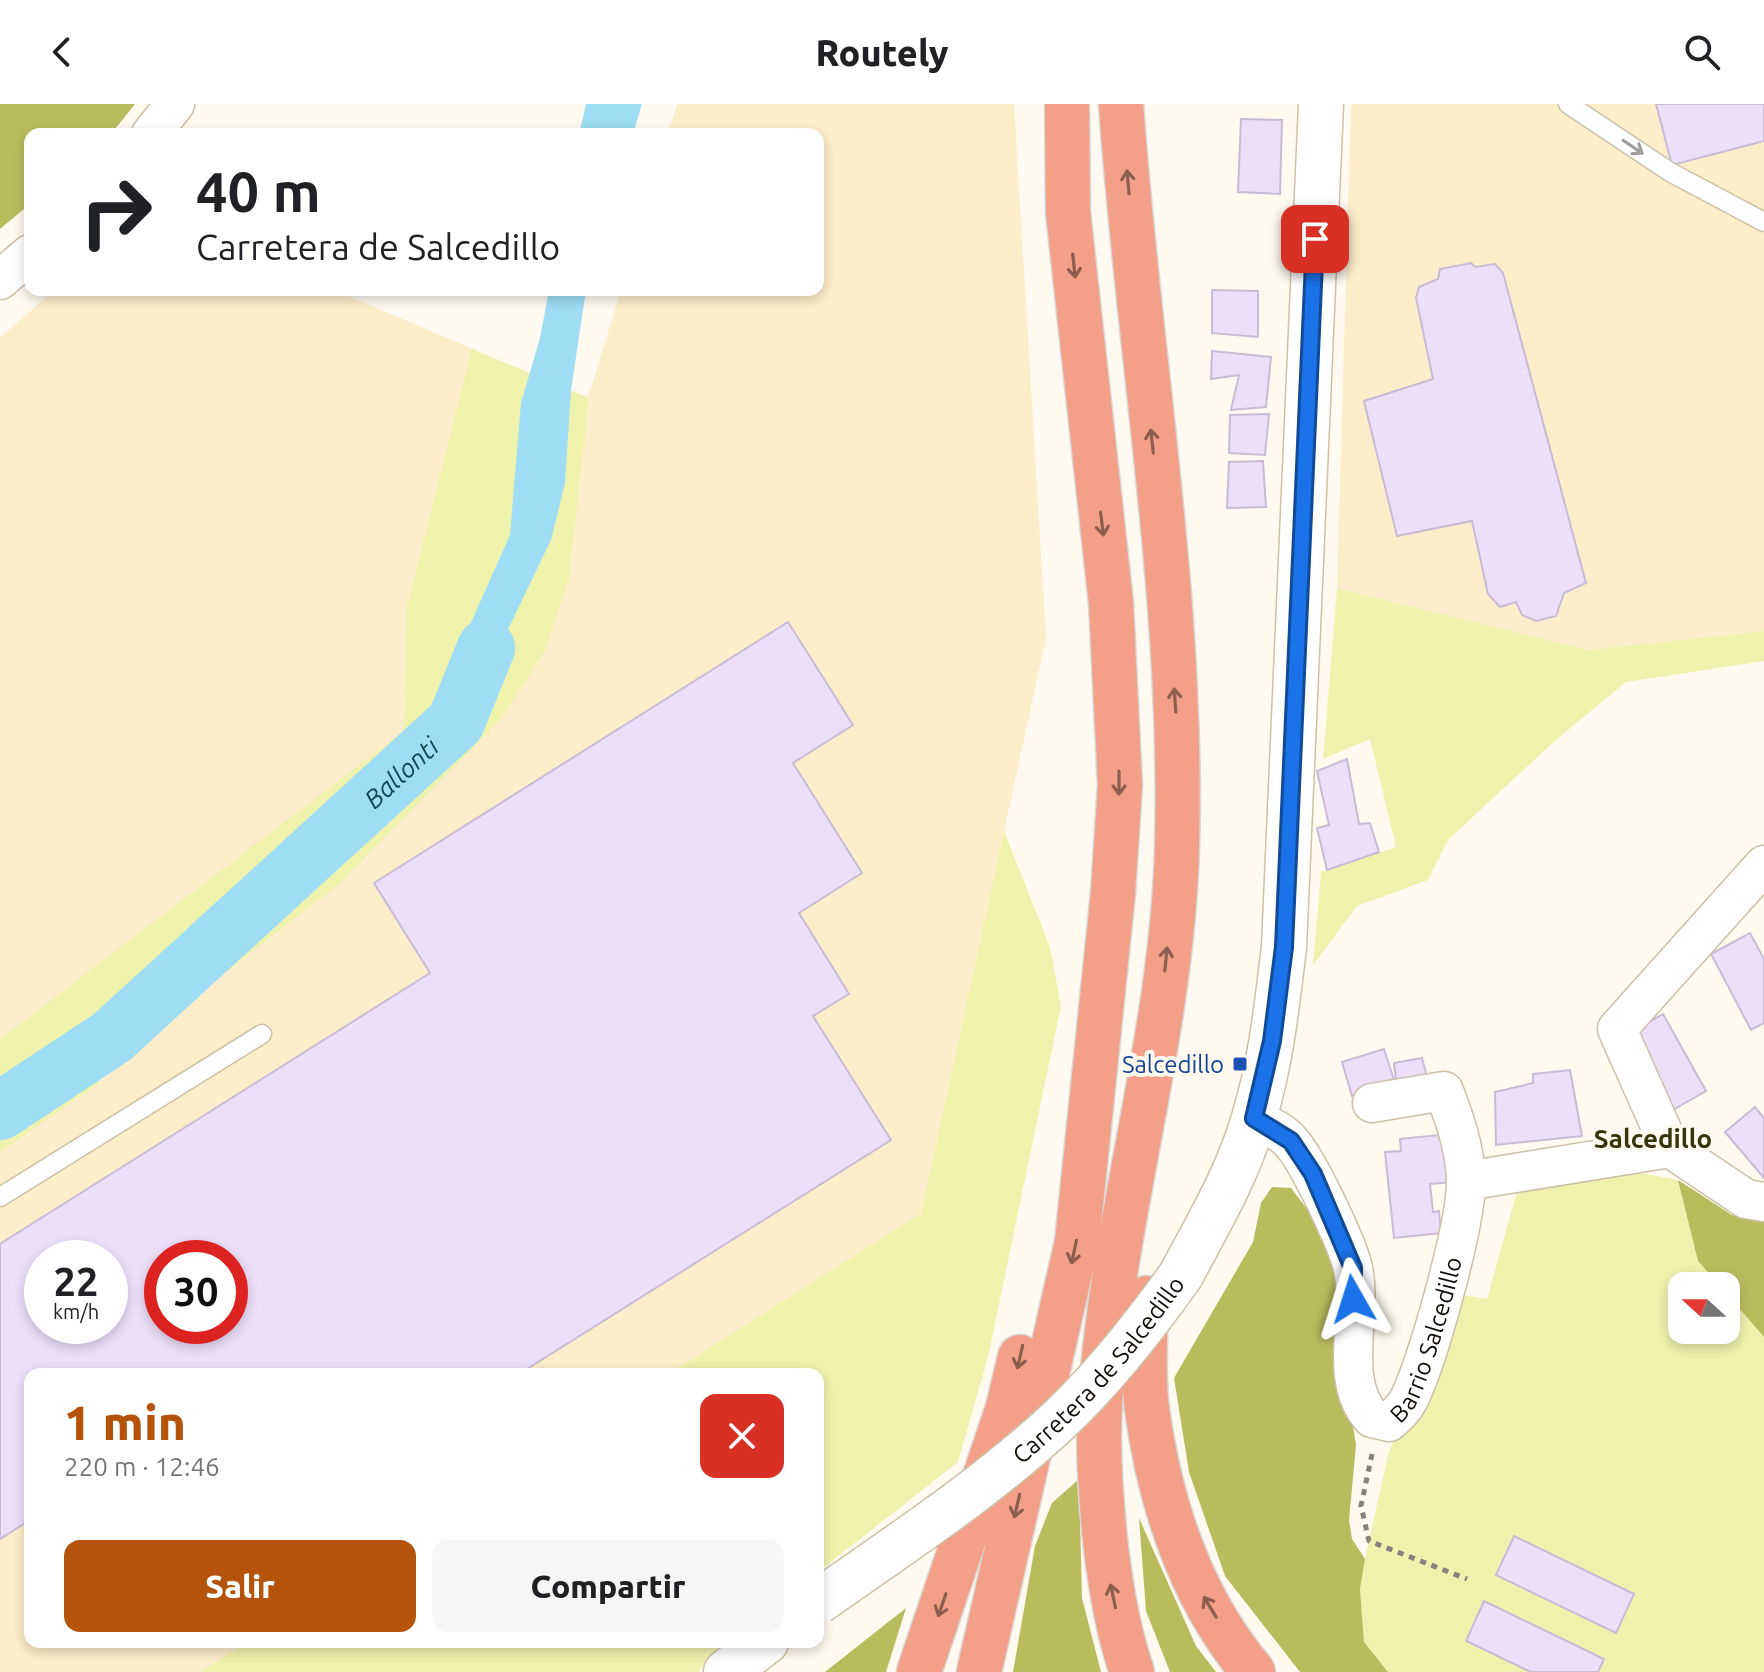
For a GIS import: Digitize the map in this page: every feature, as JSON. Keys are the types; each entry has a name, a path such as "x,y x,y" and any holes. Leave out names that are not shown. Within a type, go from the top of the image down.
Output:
{"highway":[{"path":"979,1672 1077,1242 1120,785 1111,603 1068,212 1067,104"},
{"path":"1121,104 1177,722 1177,851 1158,1037 1121,1237 1100,1407 1102,1512 1111,1590 1132,1672"},
{"path":"919,1672 1008,1408 1103,980"},
{"path":"1158,1037 1159,1133 1145,1259 1146,1406 1168,1518 1198,1587 1236,1652 1253,1672"}],"street":[{"path":"156,128 175,104"},
{"name":"Carretera de Salcedillo","path":"824,1598 969,1496 1060,1419 1144,1327 1181,1275 1234,1174 1254,1118 1272,1041 1284,947 1321,104"},
{"path":"0,280 24,259"},
{"path":"1764,865 1617,1029 1670,1148 1746,1199 1764,1202"},
{"name":"Barrio Salcedillo","path":"1254,1118 1291,1141 1313,1174 1353,1268 1356,1383 1366,1411 1380,1422 1389,1422 1403,1409 1423,1363 1460,1226 1466,1181 1459,1132 1444,1091 1372,1103"},
{"path":"1466,1181 1670,1148"},
{"path":"726,1672 758,1648"}],"lane":[{"path":"1568,104 1670,172 1764,222"},
{"path":"0,1197 262,1034"}],"path":[{"path":"1380,1422 1361,1506 1364,1533 1369,1541 1467,1579"}],"shaded area":[{"path":"0,104 135,104 116,128 24,128 24,209 0,229"},
{"path":"677,104 1014,104 1046,638 921,1213 677,1368 24,1368 24,1648 238,1648 200,1672 0,1672 0,338 47,296 348,296 588,398 619,296 824,296 824,128 670,128"},
{"path":"1351,104 1764,104 1764,631 1588,650 1337,588"},
{"path":"1678,1180 1732,1215 1764,1222 1764,1337 1740,1309 1740,1272 1708,1272 1698,1261"},
{"path":"1272,1187 1291,1188 1307,1209 1337,1267 1344,1369 1356,1445 1349,1520 1352,1539 1365,1559 1360,1589 1364,1642 1388,1672 1300,1672 1225,1576 1189,1472 1174,1378 1253,1242 1261,1203"},
{"path":"1079,1479 1082,1598 1101,1672 1013,1672 1035,1546 1052,1503"},
{"path":"1139,1518 1196,1646 1216,1672 1170,1672 1146,1611"},
{"path":"906,1608 886,1672 825,1672"}],"green space":[{"path":"472,349 589,398 569,579 545,651 501,719 337,886 106,1064 98,1084 0,1152 0,1039 404,731 407,606"},
{"path":"1337,588 1588,650 1764,631 1764,661 1626,682 1557,739 1448,840 1428,880 1357,906 1313,965 1321,872 1396,847 1370,739 1323,759"},
{"path":"1004,831 1050,947 1061,1006 988,1357 958,1462 824,1567 824,1368 677,1368 921,1213"},
{"path":"1620,1169 1678,1180 1698,1261 1708,1272 1668,1272 1668,1344 1740,1344 1740,1309 1764,1337 1764,1672 1388,1672 1364,1642 1360,1589 1389,1451 1417,1393 1448,1292 1487,1299 1519,1184"},
{"path":"238,1648 720,1648 698,1672 200,1672"}],"water":[{"path":"586,104 642,104 635,128 580,128"},
{"path":"548,296 585,296 571,390 565,483 551,540 485,677 456,722 441,736 465,636 510,535 521,403 540,338"}],"building":[{"path":"1656,104 1764,104 1764,141 1672,165"},
{"path":"1241,119 1282,120 1280,194 1238,192"},
{"path":"1471,263 1475,267 1495,264 1503,273 1586,583 1564,593 1556,616 1536,621 1522,615 1516,602 1500,607 1488,594 1472,521 1397,536 1364,401 1433,379 1416,298 1419,287 1438,279 1440,269"},
{"path":"1212,290 1258,291 1258,337 1212,333"},
{"path":"1212,351 1271,357 1266,407 1231,410 1239,375 1211,379"},
{"path":"1269,414 1265,455 1229,453 1230,415"},
{"path":"1263,461 1266,507 1227,508 1229,462"},
{"path":"788,622 853,725 793,763 862,873 799,913 849,994 813,1016 891,1140 529,1368 24,1368 24,1524 0,1539 0,1244 430,973 374,883"},
{"path":"1347,759 1359,824 1370,823 1379,852 1327,870 1317,828 1329,825 1317,771"},
{"path":"1750,933 1764,959 1764,1023 1751,1030 1711,954"},
{"path":"1663,1014 1706,1091 1673,1110 1630,1033"},
{"path":"1384,1049 1395,1083 1352,1096 1342,1062"},
{"path":"1422,1058 1427,1077 1396,1080 1394,1063"},
{"path":"1570,1070 1582,1136 1496,1145 1495,1092 1533,1083 1533,1074"},
{"path":"1755,1107 1764,1118 1764,1178 1725,1132"},
{"path":"1449,1134 1453,1182 1430,1184 1433,1212 1439,1211 1441,1233 1394,1238 1385,1152 1401,1151 1400,1139"},
{"path":"1514,1536 1634,1594 1616,1633 1496,1575"},
{"path":"1484,1601 1604,1659 1598,1672 1531,1672 1466,1641"}],"waterway":[{"name":"Ballonti","path":"0,1111 112,1037 456,722 486,648"}],"place":[{"name":"Salcedillo","path":"1240,1064"}],"district":[{"name":"Salcedillo","path":"1653,1138"}],"route":[{"path":"1315,239 1284,947 1272,1041 1254,1118 1291,1141 1313,1174 1353,1268 1353,1299"}]}
